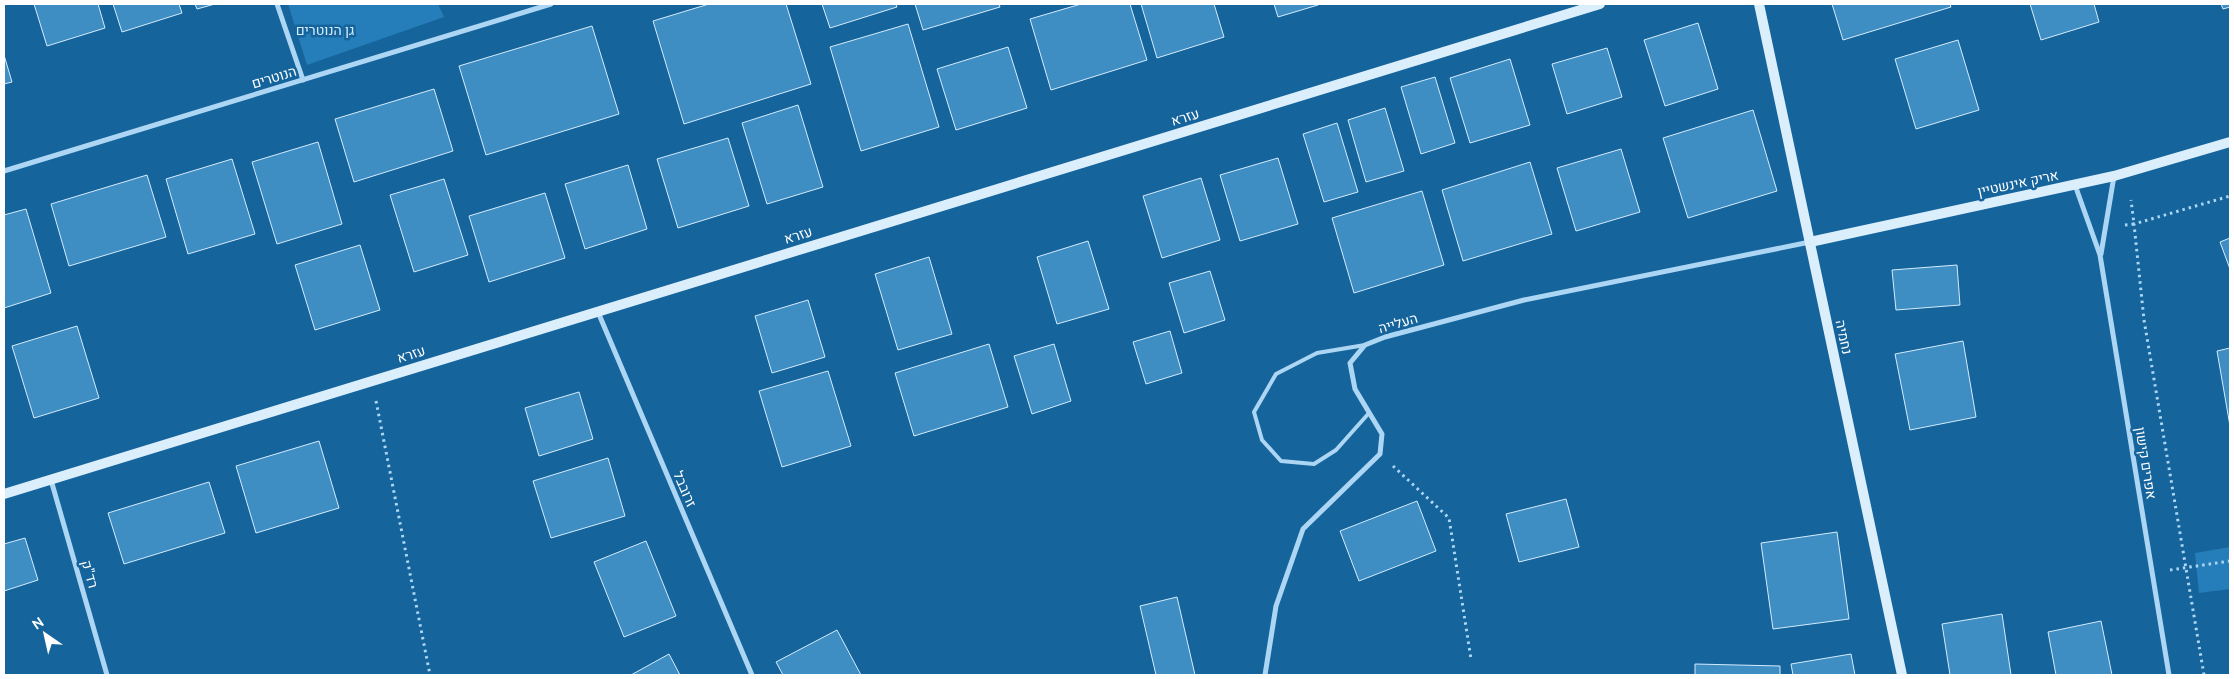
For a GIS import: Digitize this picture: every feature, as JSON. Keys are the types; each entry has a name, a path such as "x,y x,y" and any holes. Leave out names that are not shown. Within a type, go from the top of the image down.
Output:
{"street":[{"path":"277,4 303,80"},
{"name":"הנוטרים","path":"4,172 551,4"},
{"name":"עזרא","path":"4,494 1600,4"},
{"name":"נחמיה","path":"1759,4 1902,675"},
{"name":"אריק אינשטיין","path":"1810,242 2114,176 2230,142"},
{"name":"אפרים קישון","path":"2100,255 2114,176"},
{"name":"אפרים קישון","path":"2075,185 2100,255 2169,675"},
{"name":"העלייה","path":"1380,454 1382,434 1355,389 1350,363 1365,345 1386,337 1524,300 1810,242"},
{"name":"זרובבל","path":"598,311 752,675"},
{"path":"1265,675 1276,606 1303,529 1380,454"},
{"name":"רד\"ק","path":"51,479 107,675"}],"lane":[{"path":"1365,345 1316,353 1276,374 1254,412 1262,440 1281,461 1314,464 1336,450 1369,412"}],"path":[{"path":"2204,675 2144,320 2134,224 2230,196"},
{"path":"372,381 430,675"},
{"path":"1380,454 1449,518 1471,659"},
{"path":"2152,573 2230,560"}],"green space":[{"name":"גן הנוטרים","path":"288,4 438,4 444,17 307,65"},
{"path":"2230,547 2230,589 2199,593 2195,553"}],"building":[{"path":"34,4 98,4 105,28 47,46"},
{"path":"113,4 179,4 182,13 122,32"},
{"path":"195,4 215,4 197,9"},
{"path":"709,4 786,4 811,84 684,124 653,21"},
{"path":"822,4 896,4 897,7 830,28"},
{"path":"915,4 999,4 1000,7 923,30"},
{"path":"1081,4 1130,4 1147,60 1051,90 1030,19"},
{"path":"1141,4 1214,4 1224,37 1157,58"},
{"path":"1274,4 1317,4 1318,5 1278,17"},
{"path":"1832,4 1950,4 1951,7 1843,40"},
{"path":"2030,4 2094,4 2099,22 2041,40"},
{"path":"2221,4 2230,4 2230,7 2223,9"},
{"path":"1698,23 1718,89 1665,106 1644,40"},
{"path":"908,24 939,127 861,151 830,47"},
{"path":"592,26 619,114 486,155 459,66"},
{"path":"1958,40 1979,110 1916,129 1895,59"},
{"path":"1008,47 1027,108 956,130 937,69"},
{"path":"1607,48 1622,97 1567,114 1552,64"},
{"path":"4,55 12,82 4,84"},
{"path":"1510,59 1530,125 1470,143 1450,78"},
{"path":"1435,77 1455,143 1421,154 1401,87"},
{"path":"434,89 453,151 354,182 335,119"},
{"path":"798,105 823,187 767,204 742,123"},
{"path":"1385,108 1404,171 1366,182 1348,120"},
{"path":"1753,110 1777,191 1688,218 1663,138"},
{"path":"1337,123 1358,192 1324,202 1303,134"},
{"path":"728,138 749,206 678,228 657,159"},
{"path":"318,142 342,224 277,244 252,162"},
{"path":"1621,149 1640,212 1576,231 1557,168"},
{"path":"1278,158 1298,224 1240,241 1220,175"},
{"path":"232,159 255,234 188,254 166,179"},
{"path":"1530,162 1552,234 1463,261 1442,190"},
{"path":"628,165 647,229 585,249 565,184"},
{"path":"147,175 166,237 69,266 51,204"},
{"path":"1201,178 1220,240 1162,258 1143,196"},
{"path":"444,179 468,255 414,272 390,195"},
{"path":"1422,191 1444,265 1354,293 1332,218"},
{"path":"545,193 565,258 489,282 469,216"},
{"path":"26,209 51,293 4,308 4,215"},
{"path":"2230,238 2230,269 2220,242"},
{"path":"1088,241 1109,309 1057,324 1037,257"},
{"path":"360,245 380,310 315,330 295,265"},
{"path":"929,257 952,334 898,350 875,274"},
{"path":"1957,265 1960,305 1896,310 1892,270"},
{"path":"1210,271 1225,320 1184,333 1169,283"},
{"path":"808,300 825,357 772,373 755,316"},
{"path":"77,326 99,398 34,418 12,346"},
{"path":"1170,331 1182,373 1146,384 1133,342"},
{"path":"1963,341 1976,417 1910,430 1895,354"},
{"path":"989,344 1008,407 914,436 895,373"},
{"path":"1054,344 1071,401 1032,414 1014,356"},
{"path":"2230,348 2230,426 2217,351"},
{"path":"828,371 851,446 782,467 759,391"},
{"path":"579,392 593,439 539,456 525,408"},
{"path":"319,441 339,508 256,533 236,466"},
{"path":"608,458 625,516 551,538 533,481"},
{"path":"209,482 225,533 124,564 108,513"},
{"path":"1566,499 1579,547 1519,562 1506,514"},
{"path":"1417,501 1436,551 1359,581 1340,531"},
{"path":"1837,532 1849,619 1773,629 1761,543"},
{"path":"25,538 38,580 4,591 4,544"},
{"path":"646,541 676,616 624,637 594,562"},
{"path":"1177,597 1195,675 1156,675 1140,606"},
{"path":"2002,614 2011,675 1950,675 1942,624"},
{"path":"2101,621 2112,675 2056,675 2048,632"},
{"path":"837,630 861,675 783,675 776,662"},
{"path":"669,654 680,675 631,675"},
{"path":"1851,654 1855,675 1793,675 1791,664"},
{"path":"1695,664 1780,666 1780,675 1695,675"}]}
